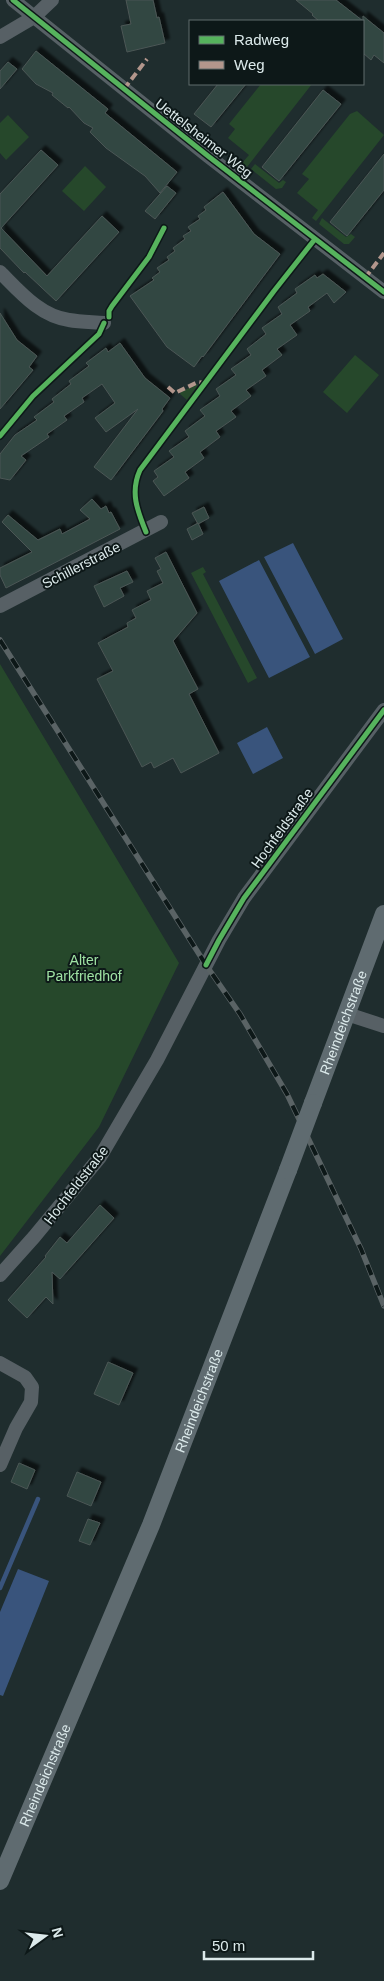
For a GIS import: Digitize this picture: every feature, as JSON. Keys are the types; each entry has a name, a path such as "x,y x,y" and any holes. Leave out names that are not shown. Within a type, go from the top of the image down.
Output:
{"main road":[{"name":"Rheindeichstraße","path":"0,1881 152,1525 384,914"}],"street":[{"name":"Uettelsheimer Weg","path":"12,0 208,156 384,292"},
{"path":"0,38 34,18 52,0"},
{"path":"0,272 40,309 54,316 69,320 104,323"},
{"name":"Schillerstraße","path":"0,606 161,522"},
{"name":"Hochfeldstraße","path":"0,1275 100,1157 157,1060 219,940 244,898 384,710"},
{"path":"347,1014 384,1026"},
{"path":"0,1363 25,1377 32,1387 31,1402 16,1428 0,1465"}],"green space":[{"path":"260,85 311,85 247,167 242,163 249,155 228,138 235,129 229,124"},
{"path":"357,111 384,135 316,221 312,218 318,210 297,193 309,179 302,174 350,114"},
{"path":"8,115 29,137 6,160 0,153 0,123"},
{"path":"255,164 279,183 283,180 286,182 282,188 276,189 251,169"},
{"path":"85,166 106,187 84,211 62,191"},
{"path":"322,218 346,237 351,234 355,237 349,244 344,244 319,224"},
{"path":"355,355 379,375 347,413 323,392"},
{"path":"197,384 187,400 180,394 181,392"},
{"path":"203,567 206,572 203,574 257,678 248,683 191,573"},
{"name":"Alter Parkfriedhof","path":"0,664 179,963 99,1127 0,1256"}],"water":[{"path":"293,543 343,639 315,654 264,557"},
{"path":"259,560 310,657 269,678 219,581"},
{"path":"267,727 283,758 253,774 237,743"},
{"path":"18,1569 49,1581 3,1696 0,1695 0,1612"}],"building":[{"path":"126,0 153,0 165,43 127,52 121,26 131,24"},
{"path":"296,0 336,0 362,20 318,20"},
{"path":"363,16 384,33 384,63 374,55 371,60 364,54"},
{"path":"36,51 108,109 105,113 177,172 160,193 145,176 106,148 90,132 93,128 84,123 69,107 52,95 53,93 36,84 22,69"},
{"path":"8,62 17,69 0,89 0,71"},
{"path":"217,85 245,85 211,127 194,114"},
{"path":"323,90 341,104 279,181 262,167"},
{"path":"41,150 58,165 1,228 47,276 102,216 119,232 56,301 24,273 0,248 0,194"},
{"path":"384,154 384,190 347,236 330,222"},
{"path":"167,186 176,193 155,219 145,211"},
{"path":"223,192 254,234 280,254 194,367 167,347 130,296 154,280 152,278 160,272 157,268 169,260 167,257 175,251 173,248 185,239 183,236 191,231 188,227 200,219 198,216 206,210 204,207"},
{"path":"323,274 346,292 334,303 327,293 308,307 310,311 290,325 297,335 277,349 282,355 262,370 266,376 246,390 251,396 231,411 236,417 216,431 220,437 200,452 204,458 185,472 189,478 164,496 153,481 158,477 154,471 174,457 169,451 189,437 185,431 205,416 200,410 220,396 216,389 236,375 231,369 251,355 247,349 266,334 262,328 282,314 278,307 297,293 295,289 315,275 317,278"},
{"path":"0,313 17,340 37,356 29,367 33,370 0,409"},
{"path":"120,343 145,378 170,398 162,409 163,411 111,480 94,467 138,409 106,432 95,418 115,403 102,384 82,398 84,402 64,416 67,420 47,434 49,437 21,456 26,460 10,480 0,478 0,454 15,435 37,420 34,417 54,402 52,399 71,384 69,381 89,366 86,363 106,348 108,352"},
{"path":"92,499 101,509 106,506 120,529 6,588 0,575 0,568 32,552 2,522 8,515 38,540 60,529 62,534 90,519 80,510"},
{"path":"204,507 209,518 198,524 192,513"},
{"path":"198,523 203,534 192,540 187,529"},
{"path":"166,552 197,613 173,641 198,689 189,694 219,753 181,773 173,758 154,768 151,762 142,767 97,679 113,671 98,643 128,627 127,623 136,618 132,610 151,600 147,591 163,583 157,571 161,569 155,558"},
{"path":"127,571 133,582 120,588 124,596 104,607 94,586"},
{"path":"100,1205 114,1218 60,1279 52,1272 53,1304 46,1297 27,1318 8,1300 46,1257 60,1237 67,1243"},
{"path":"108,1362 133,1373 119,1405 94,1394"},
{"path":"19,1463 35,1470 27,1489 11,1482"},
{"path":"77,1472 101,1482 91,1506 67,1496"},
{"path":"88,1519 100,1523 90,1545 79,1541"}],"waterway":[{"path":"0,1588 38,1499"}],"railway":[{"path":"0,640 206,965 240,1014 287,1094 361,1249 384,1306"}],"marked path":[{"path":"124,89 147,59"},
{"path":"365,278 384,253"},
{"path":"168,387 175,393 198,382 205,383"}],"cycle path":[{"path":"13,0 208,156 384,292"},
{"path":"109,317 109,311 112,306 149,257 164,228"},
{"path":"146,532 135,493 140,470 315,239"},
{"path":"0,436 33,396 99,334 104,323"},
{"path":"206,965 244,898 384,710"}]}
